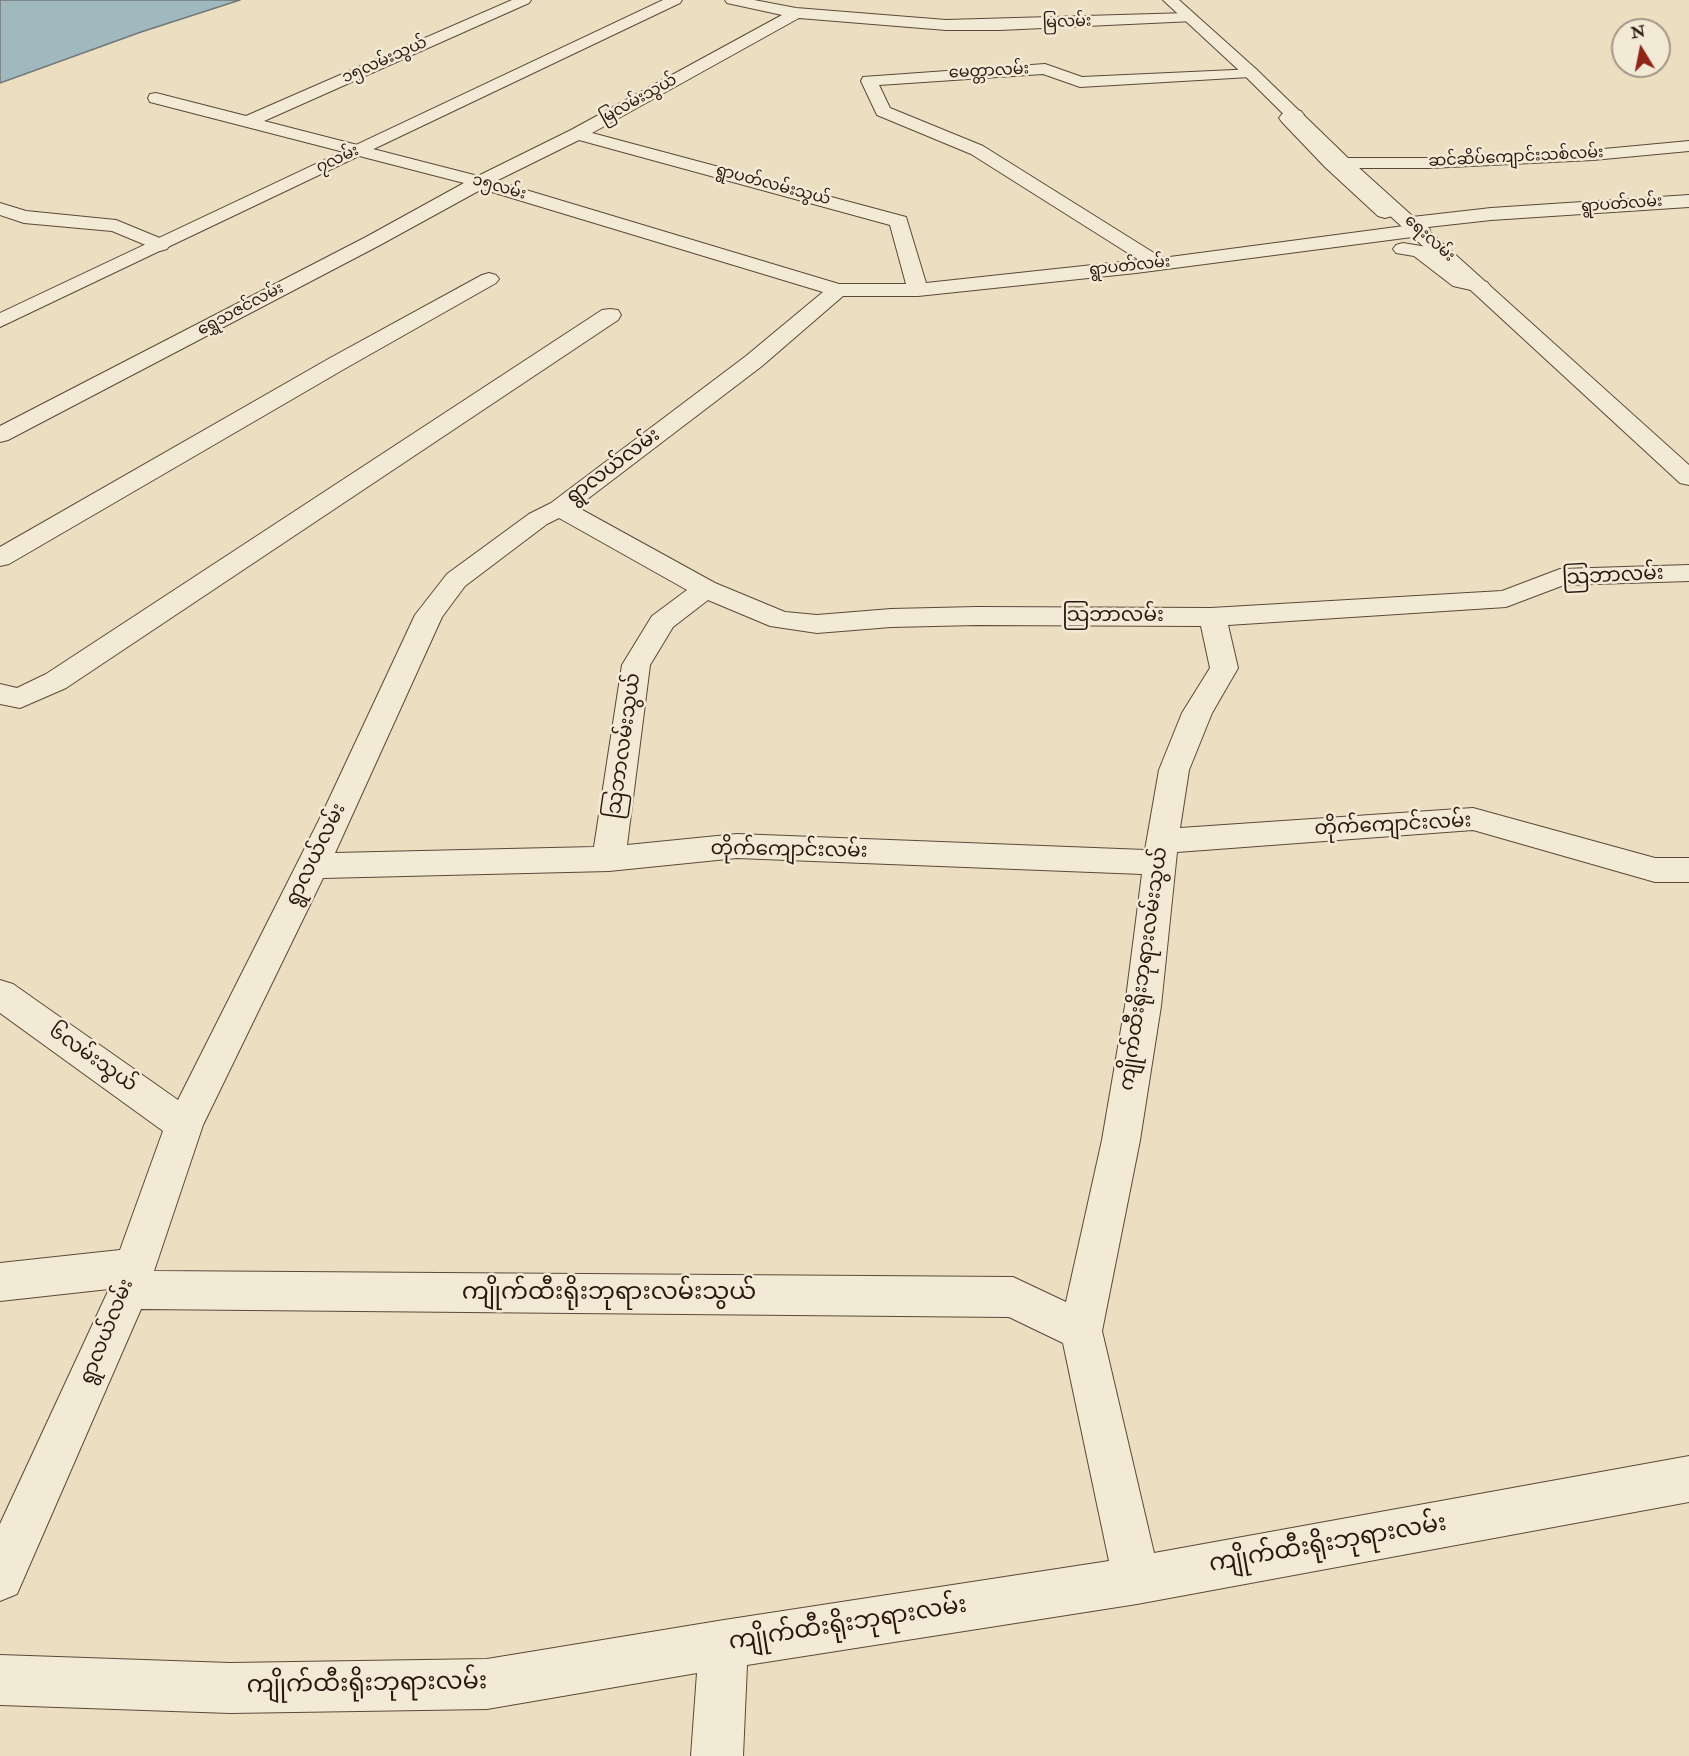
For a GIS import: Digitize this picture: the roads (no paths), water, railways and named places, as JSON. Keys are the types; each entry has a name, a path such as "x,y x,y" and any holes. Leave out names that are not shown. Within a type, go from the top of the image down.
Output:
{"street":[{"name":"၁၅လမ်းသွယ်","path":"247,122 524,0"},
{"name":"၇လမ်း","path":"0,321 675,0"},
{"name":"မြလမ်း","path":"732,0 796,13 946,24 1000,25 1189,18"},
{"name":"ရေးလမ်း","path":"1170,0 1250,72 1342,162 1689,478"},
{"path":"944,8 946,24"},
{"name":"မြလမ်းသွယ်","path":"480,182 577,134 796,13"},
{"name":"မေတ္တာလမ်း","path":"1158,264 1117,236 977,150 883,111 869,81 1045,69 1080,82 1250,72"},
{"name":"၁၅လမ်း","path":"156,98 356,152 374,154 480,182 838,290"},
{"path":"1295,115 1288,118 1331,163 1385,212"},
{"name":"ရွာပတ်လမ်းသွယ်","path":"577,134 899,220 918,290"},
{"name":"ဆင်ဆိပ်ကျောင်းသစ်လမ်း","path":"1342,162 1430,163 1570,156 1689,146"},
{"name":"ရွှေသဇင်လမ်း","path":"0,435 374,241 480,182"},
{"name":"ရွာပတ်လမ်း","path":"838,290 918,290 1158,264 1491,214 1689,201"},
{"path":"0,209 24,216 116,226 160,245"},
{"path":"0,227 24,216"},
{"path":"1402,249 1420,251 1455,279 1480,286"},
{"path":"0,558 338,363 489,279"},
{"name":"ရွာလယ်လမ်း","path":"0,1577 131,1278 184,1125 311,866 429,615 456,580 538,519 560,508 754,361 838,290"},
{"path":"0,694 20,698 56,681 610,315"},
{"name":"သြဘာလမ်း","path":"560,508 705,589 780,620 817,624 891,618 977,616 1211,617 1506,599 1560,578 1689,573"},
{"name":"သြဘာလမ်းသွယ်","path":"609,859 636,665 662,622 705,589"},
{"name":"ကျိုက်ထီးရိုးဘုရားလမ်းသွယ်","path":"1137,1580 1081,1331 1121,1140 1143,1006 1161,852 1174,770 1197,713 1224,668 1216,629 1211,617"},
{"name":"တိုက်ကျောင်းလမ်း","path":"311,866 609,859 737,846 1161,852 1473,819 1655,870 1689,870"},
{"name":"၆လမ်းသွယ်","path":"0,994 184,1125"},
{"name":"ကျိုက်ထီးရိုးဘုရားလမ်းသွယ်","path":"0,1282 131,1278 1013,1297 1081,1331"},
{"name":"ကျိုက်ထီးရိုးဘုရားလမ်း","path":"0,1680 230,1688 487,1684 724,1644 1137,1580 1689,1479"},
{"path":"717,1756 724,1644"}],"water":[{"path":"0,0 240,0 141,32 0,83"}]}
